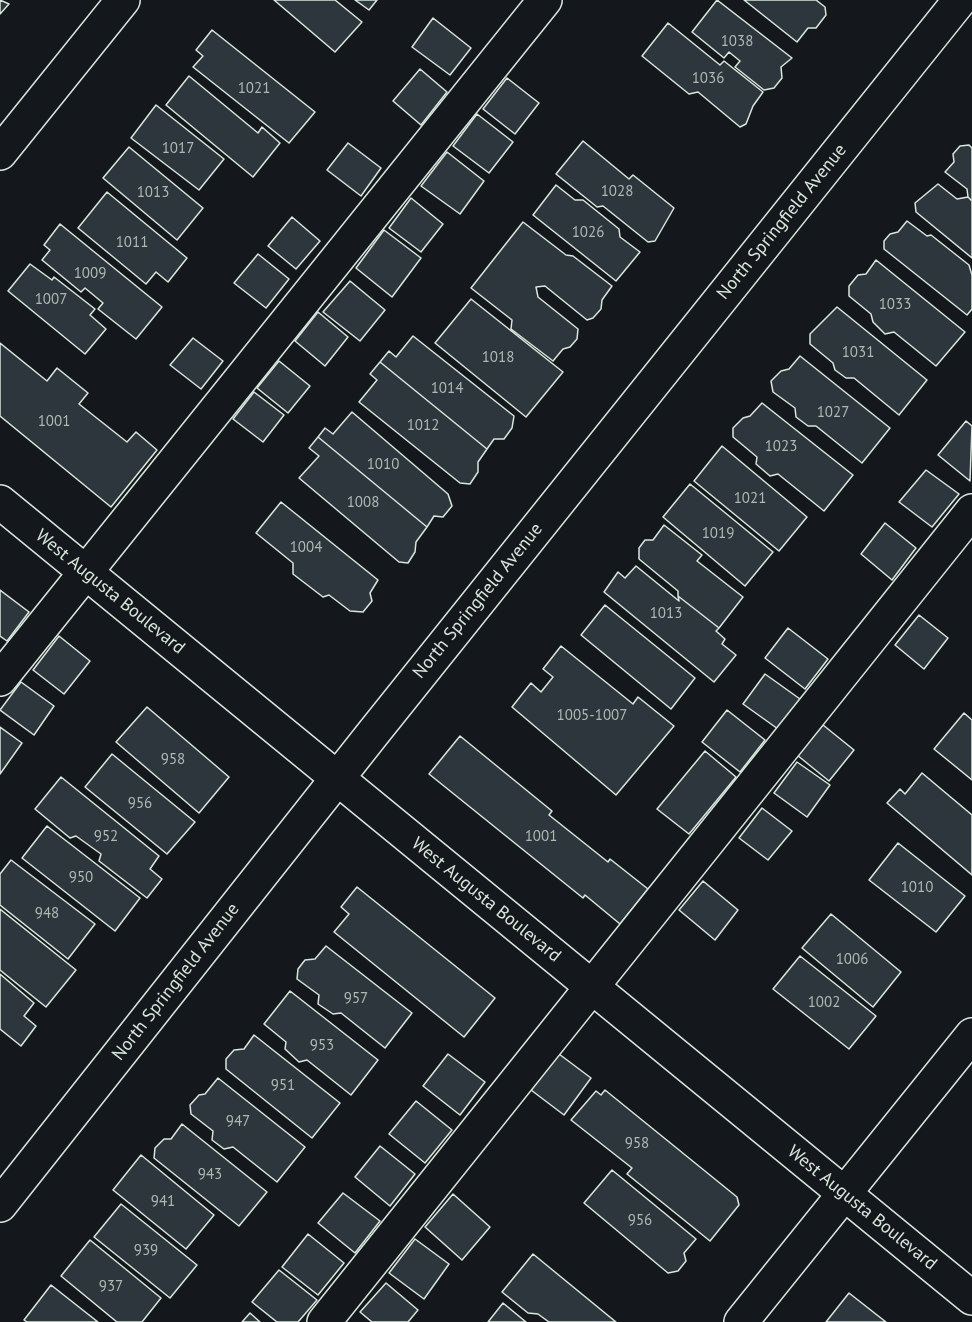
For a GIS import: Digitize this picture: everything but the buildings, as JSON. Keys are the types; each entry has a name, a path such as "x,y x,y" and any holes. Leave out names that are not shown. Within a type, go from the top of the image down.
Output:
{"street":[{"path":"0,153 123,0"},
{"path":"0,679 545,0"},
{"name":"North Springfield Avenue","path":"0,1205 337,778 960,0"},
{"name":"West Augusta Boulevard","path":"0,502 972,1298"},
{"path":"324,1322 972,511"},
{"path":"741,1322 972,1035"}]}
